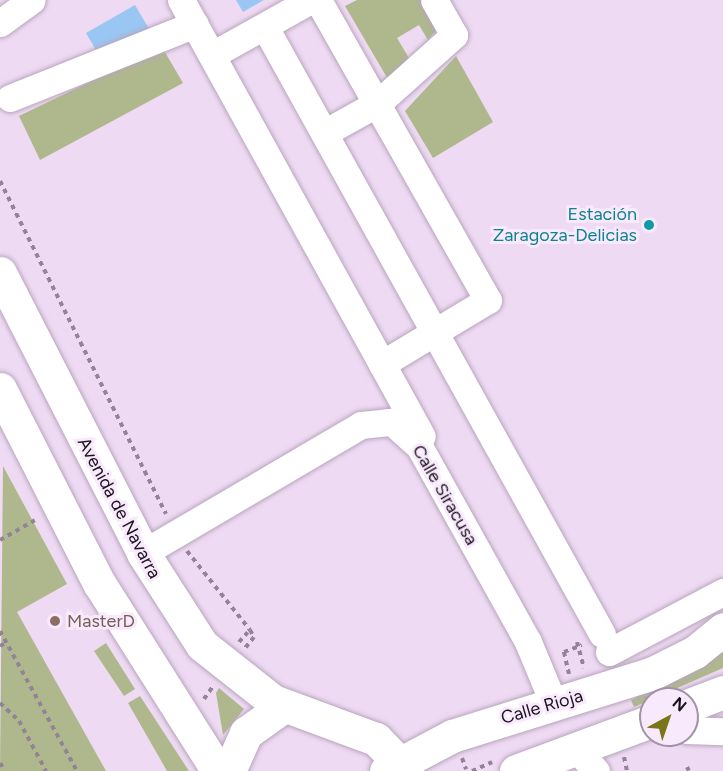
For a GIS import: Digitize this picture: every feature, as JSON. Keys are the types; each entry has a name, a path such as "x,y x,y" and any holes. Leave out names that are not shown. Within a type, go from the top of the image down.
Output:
{"main road":[{"name":"Avenida de Navarra","path":"0,273 147,561 186,626 233,656 284,706 369,735 397,768"},
{"path":"0,389 99,583 218,771"},
{"name":"Calle Rioja","path":"397,768 541,706 594,679 653,673 712,638"},
{"path":"699,701 723,692"},
{"path":"229,771 246,733 284,706"},
{"path":"541,706 586,759"},
{"path":"516,771 586,759 639,729"}],"street":[{"path":"0,22 32,0"},
{"path":"181,0 422,436"},
{"path":"212,56 311,0"},
{"path":"318,0 488,300 382,364"},
{"path":"324,133 378,103 454,35 434,0"},
{"path":"10,98 195,24"},
{"path":"266,27 605,643 673,621 723,592"},
{"name":"Calle Siracusa","path":"147,561 361,425 392,422 419,446 528,642 541,706"},
{"path":"147,561 368,442"},
{"name":"Calle Rioja","path":"712,638 723,605"},
{"path":"699,730 723,731"}],"path":[{"path":"0,182 169,520"},
{"path":"0,540 35,520"},
{"path":"196,566 231,599 254,637 233,656"},
{"path":"0,631 77,771"},
{"path":"210,708 203,698 248,632"},
{"path":"576,642 594,679"},
{"path":"0,646 6,643"},
{"path":"0,703 19,721 46,771"},
{"path":"0,763 5,771"}],"green space":[{"path":"357,0 424,0 439,27 428,40 419,25 397,38 409,58 389,81 345,6"},
{"path":"162,47 183,83 40,160 19,116"},
{"path":"456,56 493,122 433,158 405,111"},
{"path":"3,466 67,584 17,612 106,771 0,771"},
{"path":"106,643 135,689 124,696 94,651"},
{"path":"723,649 723,668 680,687 654,687"},
{"path":"219,688 244,709 223,735 216,693"},
{"path":"140,696 189,771 167,771 128,703"},
{"path":"639,696 639,705 634,707 631,700"}],"water":[{"path":"236,0 264,0 243,12"},
{"path":"135,5 155,39 101,59 86,33"}],"place":[{"name":"Estación Zaragoza-Delicias","path":"649,225"},
{"name":"MasterD","path":"55,621"}]}
